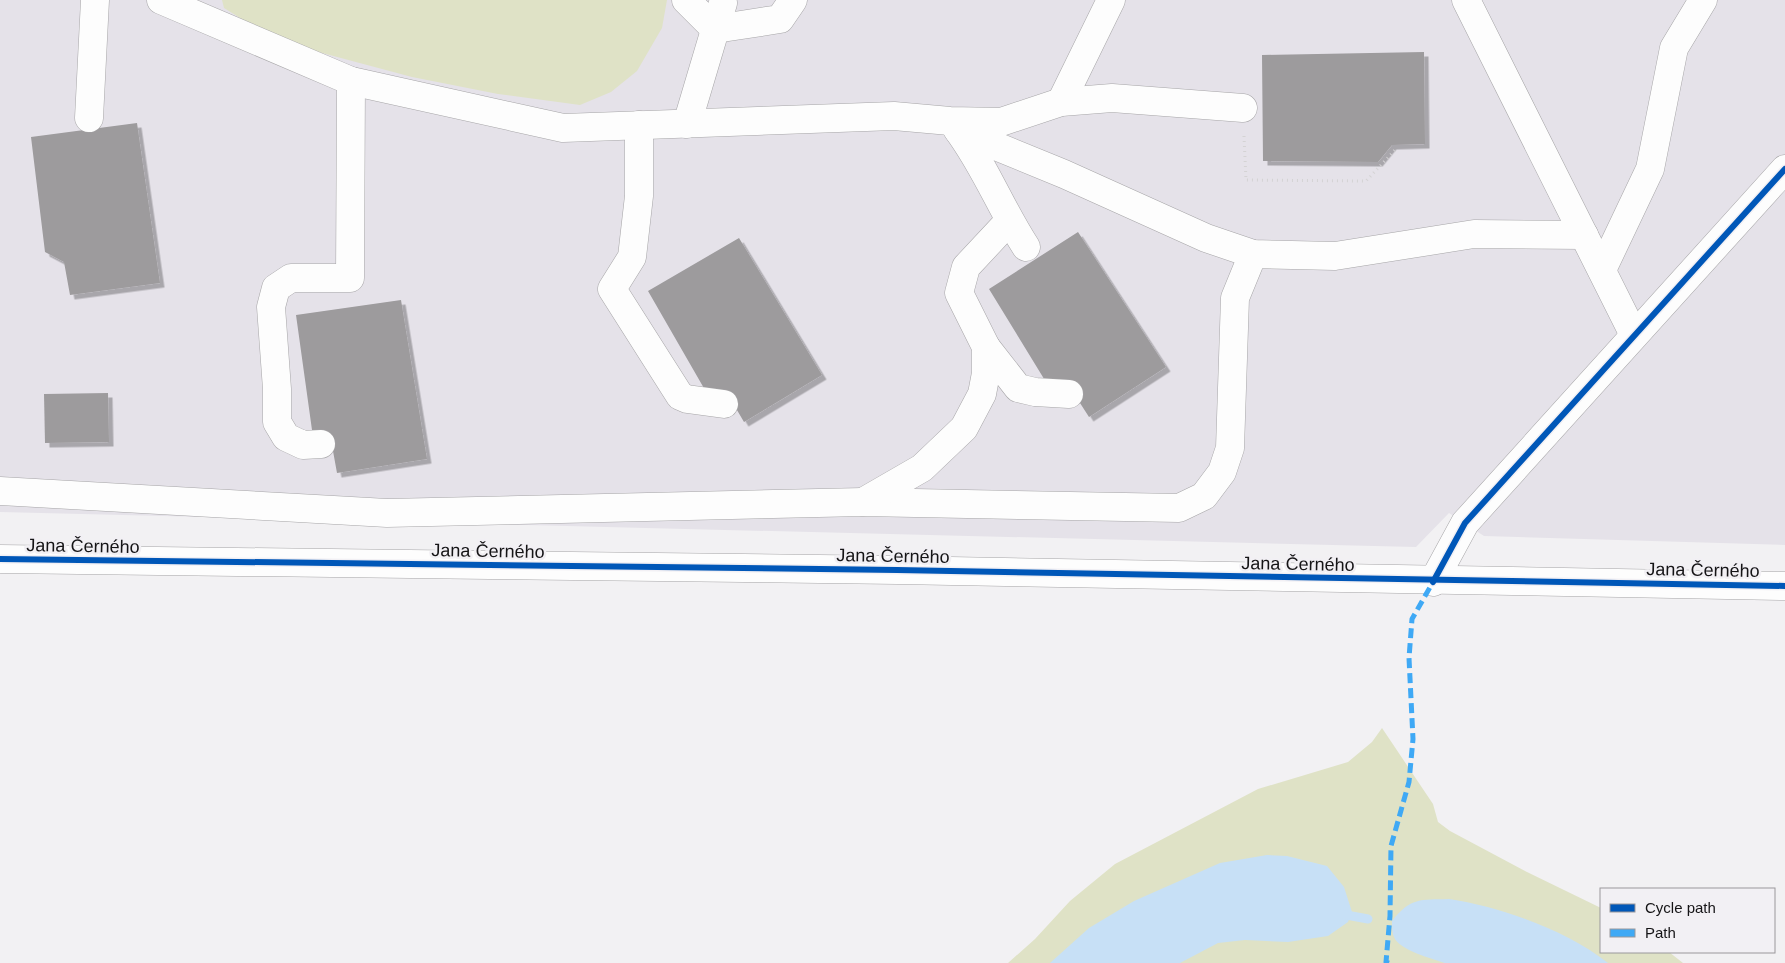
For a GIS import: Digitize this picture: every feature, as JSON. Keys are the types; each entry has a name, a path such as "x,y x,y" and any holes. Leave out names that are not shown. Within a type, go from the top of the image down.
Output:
{"street":[{"path":"89,118 95,0"},
{"path":"686,0 715,29"},
{"path":"715,29 780,19 793,0"},
{"path":"1466,0 1634,334"},
{"path":"1602,270 1650,169 1674,48 1702,0"},
{"path":"1061,102 1109,1"},
{"path":"172,2 351,81 563,128 894,116 955,126 1000,122 1061,102 1112,98 1243,108"},
{"path":"687,124 723,3"},
{"path":"321,444 303,445 286,436 277,422 277,389 271,307 276,288 291,278 350,278 351,81"},
{"path":"639,125 639,196 632,257 612,289 680,396 687,399 724,404"},
{"path":"955,126 1206,238 1253,254 1335,256 1474,234 1584,235"},
{"path":"955,126 982,166 1009,221 1026,247"},
{"path":"1433,582 1465,523 1785,169"},
{"path":"1009,221 966,266 959,293 986,347 1018,388 1035,392 1070,394"},
{"path":"0,492 387,513 863,502 1180,508 1204,496 1222,472 1230,448 1235,298 1253,254"},
{"path":"863,502 922,468 964,428 982,394 986,373 986,347"},
{"name":"Jana Černého","path":"0,559 894,570 1433,582 1785,586"}],"path":[{"path":"1243,108 1246,180 1366,181 1395,150"}],"shaded area":[{"path":"0,0 1785,0 1785,545 1484,536 1449,513 1416,547 0,512"}],"green space":[{"path":"222,0 667,0 662,28 637,71 611,92 580,105 498,94 412,77 311,50 245,21 224,8"},
{"path":"1382,728 1433,804 1438,822 1450,831 1527,872 1600,908 1600,953 1670,953 1683,963 1008,963 1035,939 1070,901 1115,864 1258,789 1348,762 1372,742"}],"water":[{"path":"1267,855 1287,856 1327,866 1344,887 1352,912 1348,922 1328,936 1288,942 1245,940 1218,943 1180,963 1050,963 1089,928 1134,901 1220,863"},
{"path":"1449,899 1511,914 1553,930 1592,951 1608,963 1445,963 1409,950 1397,942 1393,934 1392,921 1405,908 1417,901"}],"building":[{"path":"1424,52 1425,144 1392,145 1378,162 1263,161 1262,55"},
{"path":"137,123 160,283 70,295 64,262 45,252 31,137"},
{"path":"1078,232 1166,367 1089,417 1071,389 1049,387 989,289"},
{"path":"739,238 822,375 744,422 727,393 705,390 648,291"},
{"path":"401,300 427,459 337,473 331,440 312,430 296,315"},
{"path":"108,393 109,442 45,443 44,394"}],"waterway":[{"path":"1341,914 1368,919"}],"marked path":[{"path":"1389,963 1386,962 1390,916 1391,846 1409,782 1413,739 1409,658 1412,619 1433,582"}],"cycle path":[{"path":"1433,582 1465,523 1785,169"},
{"path":"0,559 785,568 1785,586"}]}
